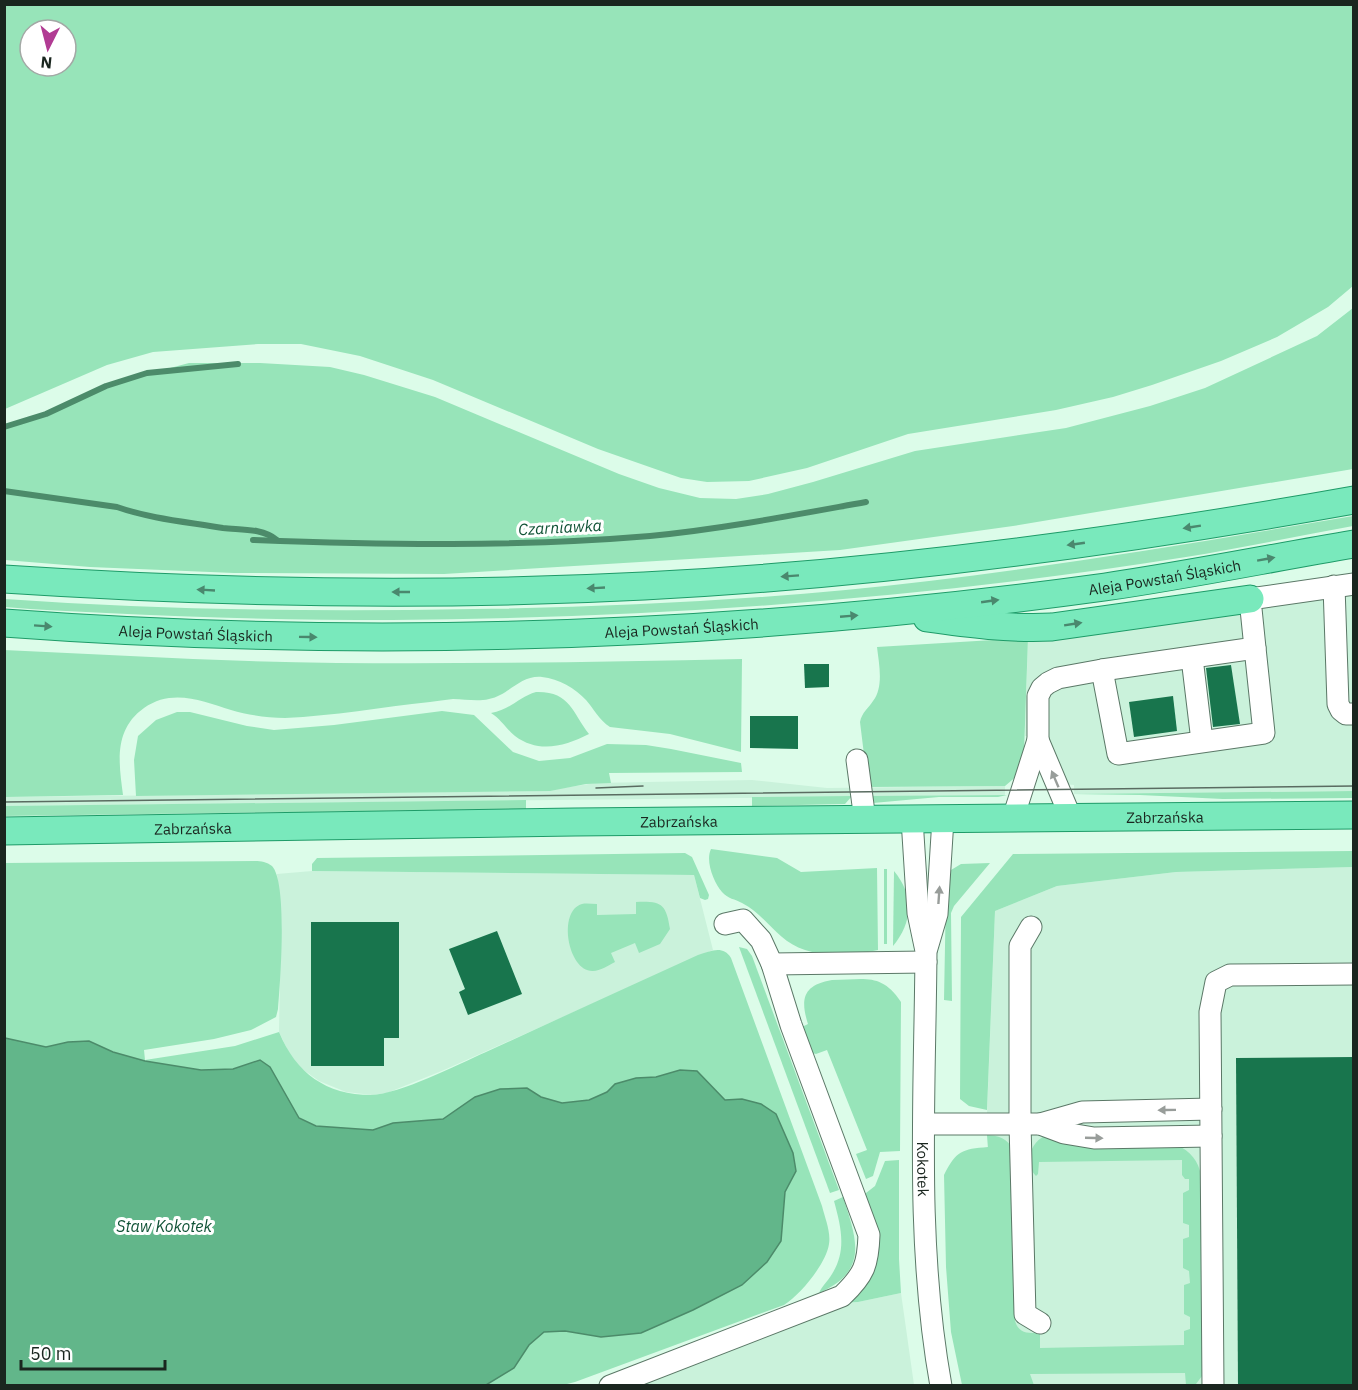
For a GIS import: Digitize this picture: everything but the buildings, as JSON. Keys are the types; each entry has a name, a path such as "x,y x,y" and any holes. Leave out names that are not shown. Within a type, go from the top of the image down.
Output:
{"main road":[{"path":"4,579 243,591 333,593 545,591 646,586 849,571 1016,553 1353,500"},
{"name":"Aleja Powstań Śląskich","path":"4,623 81,629 247,636 391,638 594,633 890,612 1107,586 1353,544"},
{"path":"890,612 986,627 1019,629 1052,627 1250,598"},
{"name":"Zabrzańska","path":"4,831 1353,815"}],"street":[{"path":"1102,670 1118,754 1264,732 1250,598 1344,585 1338,704 1346,714 1353,714"},
{"path":"1013,818 1038,740 1038,696 1042,688 1058,678 1255,648"},
{"path":"1192,658 1202,741"},
{"path":"1038,740 1071,818"},
{"path":"857,760 865,820"},
{"name":"Kokotek","path":"912,819 918,913 926,957 924,1124 926,1277 941,1386"},
{"name":"Kokotek","path":"926,957 937,914 943,819"},
{"path":"610,1386 842,1296 859,1280 868,1255 869,1235 791,1025 772,964 761,940 743,920 725,924"},
{"path":"1031,927 1020,946 1030,1124 1025,1314 1040,1323"},
{"path":"772,964 926,957"},
{"path":"1213,1386 1210,1012 1216,982 1230,975 1353,974"},
{"path":"924,1124 1030,1124 1082,1112 1211,1109"},
{"path":"1030,1124 1081,1137 1211,1136"}],"shaded area":[{"path":"5,4 1353,5 1353,286 1328,307 1277,337 1221,361 1113,397 1056,410 908,434 807,468 749,481 707,482 681,478 598,449 433,380 360,356 301,344 258,344 153,352 107,365 5,409"},
{"path":"1353,308 1353,469 1013,526 840,550 444,574 234,573 90,567 5,560 5,429 110,384 189,363 260,363 330,367 364,375 435,397 619,474 659,488 700,498 736,499 768,494 813,482 915,451 1066,428 1150,406 1205,388 1317,336"},
{"path":"1353,516 1353,526 1088,572 790,604 591,615 392,620 178,616 5,607 5,599 181,608 298,610 531,608 702,601 929,581 1195,543"},
{"path":"1353,594 1353,791 1074,794 1074,785 1065,784 1044,737 1025,736 1028,638 1294,604"},
{"path":"1028,638 1024,752 1018,775 1005,786 868,787 860,722 879,689 877,647"},
{"path":"4,650 212,660 337,663 742,659 741,752 670,734 610,727 577,692 560,682 542,677 527,679 503,694 484,700 453,699 285,718 251,715 199,700 176,697 155,702 144,708 127,727 120,748 123,795 5,797"},
{"path":"536,692 556,695 563,699 569,704 589,734 561,745 533,745 515,736 491,713 504,709"},
{"path":"442,711 474,715 513,752 539,761 570,758 607,744 646,745 741,763 742,772 609,773 611,783 586,784 550,791 136,796 134,760 138,736 156,720 177,712 190,712 274,730"},
{"path":"752,780 827,788 1005,786 1005,795 5,806 4,797 542,791 596,783"},
{"path":"1353,791 1353,798 1223,799 1073,794"},
{"path":"1007,795 939,797 873,803 869,796"},
{"path":"852,796 845,804 752,806 752,797"},
{"path":"526,800 526,809 4,816 5,806"},
{"path":"711,849 777,858 801,872 877,868 878,950 832,955 814,953 787,941 758,914 722,892 711,872 709,854"},
{"path":"1353,851 1353,867 1176,872 1057,886 995,911 987,1110 969,1106 960,1099 961,917 1013,854"},
{"path":"685,853 692,857 709,895 708,899 700,898 694,875 312,871 312,864 317,858"},
{"path":"255,861 272,866 277,876 280,892 281,957 276,1017 251,1030 214,1039 144,1050 145,1060 235,1046 279,1032 294,1059 314,1079 340,1091 371,1095 383,1093 397,1090 445,1071 698,955 716,950 724,951 731,958 822,1206 829,1244 823,1261 811,1278 784,1305 575,1382 563,1385 486,1385 514,1368 529,1345 544,1332 565,1331 601,1337 742,1285 767,1262 781,1241 785,1192 796,1171 742,1099 725,1100 697,1071 680,1070 615,1084 607,1092 589,1100 562,1103 541,1097 527,1088 459,1109 443,1119 393,1123 373,1130 316,1126 299,1118 260,1060 233,1069 201,1070 145,1061 113,1052 89,1041 68,1042 46,1047 5,1038 4,863"},
{"path":"990,863 954,906 951,913 952,1001 944,1000 946,892 951,870 961,864"},
{"path":"1353,867 1353,1385 1034,1385 1006,1318 988,1168 987,1114 995,911 1057,886 1176,872"},
{"path":"884,869 887,869 887,944 884,944"},
{"path":"312,871 694,875 713,950 444,1070 387,1093 372,1095 346,1092 319,1081 298,1066 279,1032 281,915 277,874"},
{"path":"894,871 905,889 908,908 904,928 893,946"},
{"path":"636,902 652,902 661,906 667,914 670,929 660,944 639,953 635,943 611,953 615,962 604,968 593,971 584,969 577,962 569,941 568,929 574,909 582,904 597,904 597,915 636,914"},
{"path":"739,947 747,949 752,956 839,1190 830,1193"},
{"path":"863,979 879,982 894,992 901,1002 900,1151 880,1152 873,1176 866,1179 856,1154 867,1150 827,1050 812,1053 802,1027 808,1024 804,1007 806,994 815,985 832,980"},
{"path":"987,1135 1004,1139 1010,1144 1014,1153 1015,1321 1022,1331 1040,1333 1040,1348 1184,1345 1184,1331 1190,1329 1190,1317 1184,1314 1184,1285 1190,1283 1189,1271 1183,1268 1183,1239 1189,1237 1189,1225 1183,1223 1183,1193 1189,1190 1189,1179 1185,1179 1182,1175 1182,1160 1039,1162 1036,1176 1030,1166 1030,1154 1036,1143 1045,1136 1177,1145 1193,1157 1201,1176 1203,1369 1202,1376 1196,1384 1186,1385 1185,1373 1030,1374 1034,1385 962,1385 951,1332 946,1267 944,1175 956,1156 966,1150 988,1147"},
{"path":"899,1160 901,1293 842,1303 852,1299 866,1193 875,1186 885,1161"},
{"path":"843,1197 855,1240 855,1253 846,1275 819,1293 832,1274 840,1256 841,1238 834,1201"},
{"path":"901,1293 914,1385 624,1386 842,1303"}],"water":[{"name":"Staw Kokotek","path":"5,1038 46,1047 68,1042 89,1041 113,1052 145,1061 201,1070 233,1069 260,1060 270,1067 299,1118 316,1126 373,1130 393,1123 443,1119 475,1097 500,1089 527,1088 541,1097 562,1103 589,1100 607,1092 615,1084 636,1078 656,1077 680,1070 697,1071 725,1100 742,1099 761,1104 776,1114 793,1153 796,1171 785,1192 781,1241 767,1262 742,1285 693,1310 641,1333 601,1337 565,1331 544,1332 529,1345 514,1368 486,1385 5,1385"}],"waterway":[{"path":"4,427 46,414 106,386 147,373 238,364"},
{"path":"4,491 117,507 170,520 258,531 277,540"},
{"name":"Czarniawka","path":"253,540 452,544 600,540 704,530 866,502"}],"tram line":[{"path":"596,788 643,786"},
{"path":"4,802 1354,786"}]}
